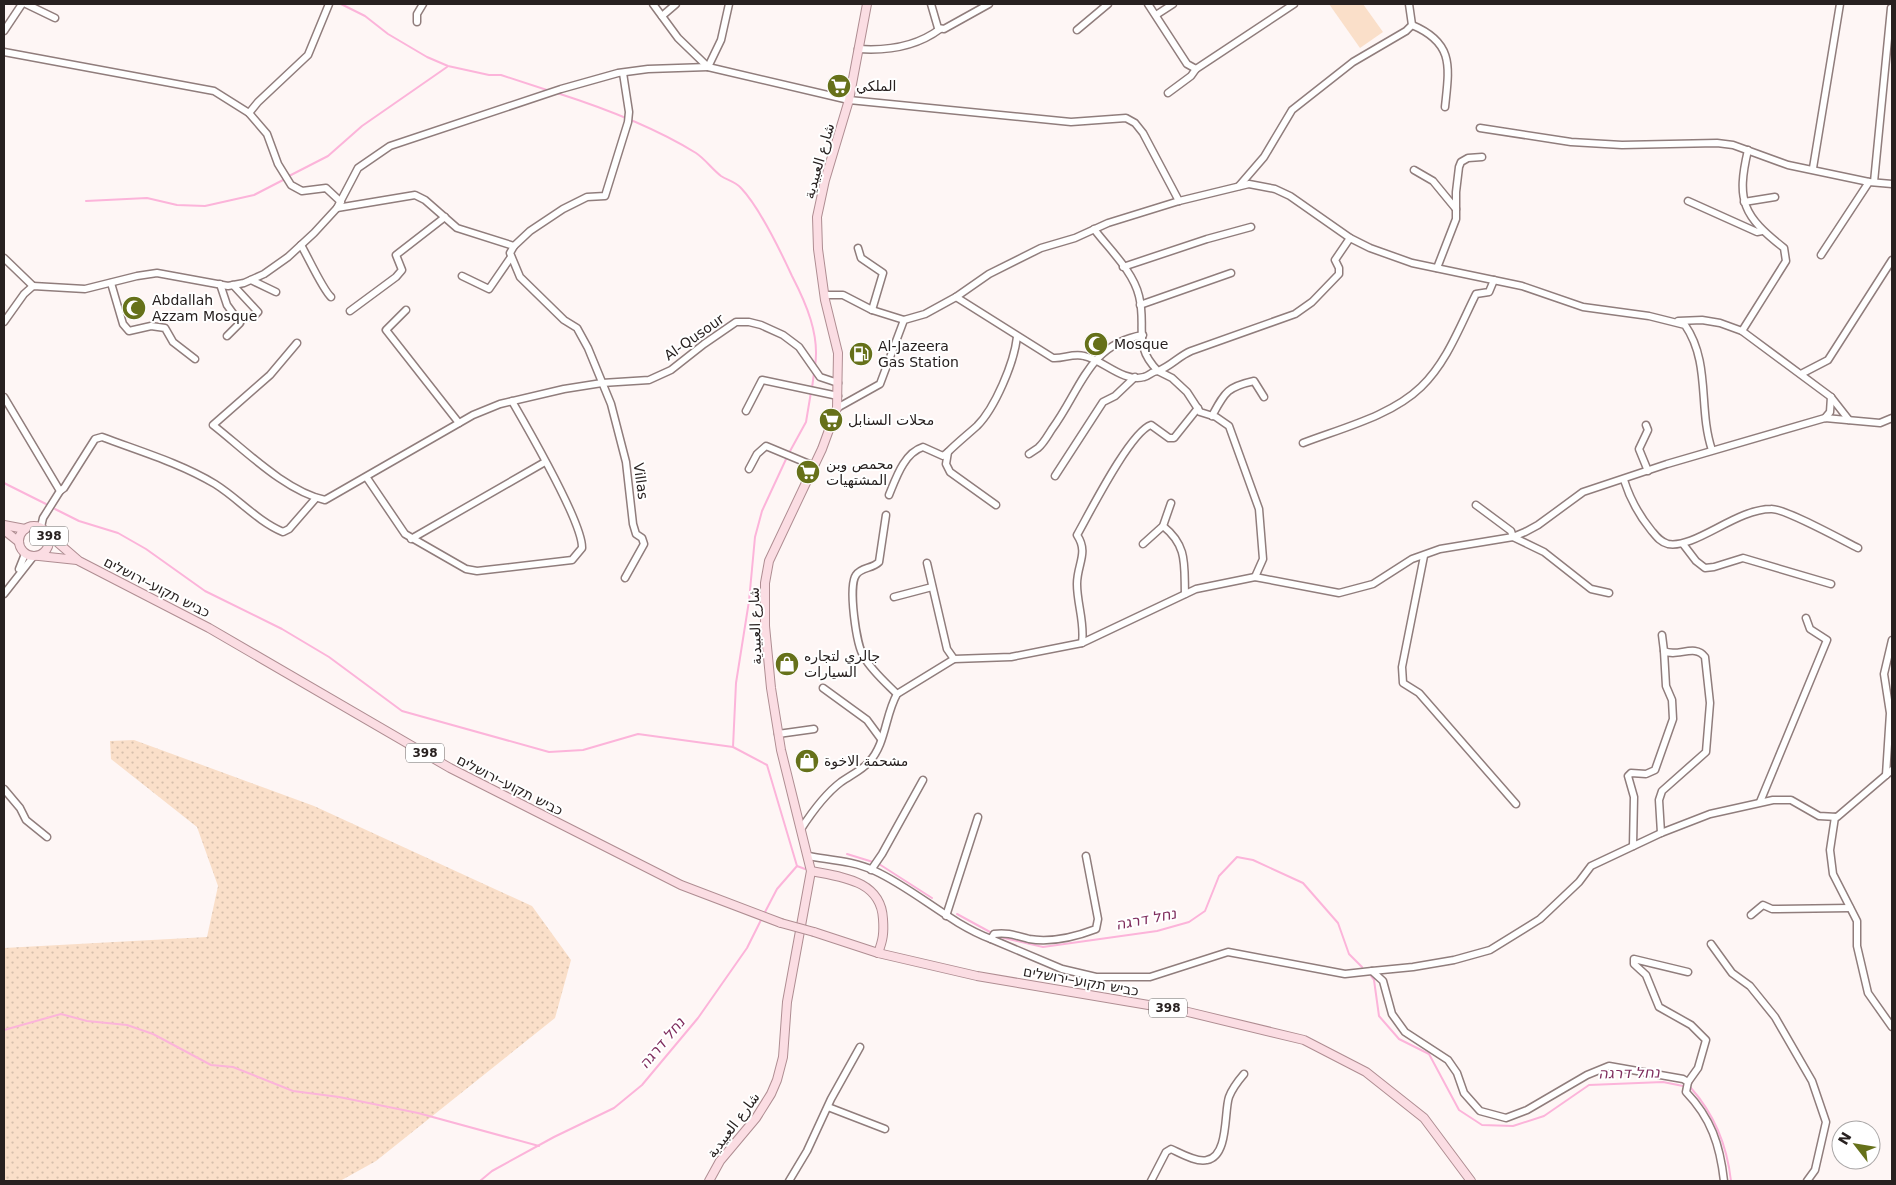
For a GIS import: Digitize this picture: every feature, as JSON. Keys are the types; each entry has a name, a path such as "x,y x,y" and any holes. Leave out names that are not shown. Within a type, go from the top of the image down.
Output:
{"main road":[{"name":"شارع العبيدية","path":"709,1181 720,1161 756,1118 771,1094 777,1080 783,1057 787,1002 810,871 778,734 766,635 765,583 769,561 814,466 837,408 838,353 825,295 818,249 817,216 824,180 849,100 866,4"},
{"name":"398","path":"4,525 25,529 34,526 41,527 79,561"},
{"name":"398","path":"19,542 25,529"},
{"name":"398","path":"4,530 19,542 25,554 79,561"},
{"name":"398","path":"36,556 49,546 49,535"},
{"name":"כביש תקוע–ירושלים","path":"79,561 210,628 450,768 681,885 781,923 878,953 977,976 1184,1011 1304,1040 1366,1072 1424,1118 1470,1181"},
{"path":"810,871 849,878 867,886 875,894 883,910 884,938 878,953"}],"street":[{"path":"4,30 24,4 55,18"},
{"path":"249,113 258,102 308,55 329,4"},
{"path":"417,22 417,14 423,4"},
{"path":"653,4 678,38 708,67"},
{"path":"662,16 676,4"},
{"path":"708,67 721,40 729,4"},
{"path":"931,4 940,29"},
{"path":"858,49 884,51 926,39 940,29 950,28 990,4"},
{"path":"1076,30 1108,4"},
{"path":"1148,4 1187,64 1196,69"},
{"path":"1156,15 1173,4"},
{"path":"1168,93 1191,76 1196,69 1294,4"},
{"path":"1409,4 1412,25"},
{"path":"1813,168 1840,4"},
{"path":"1821,255 1871,182 1891,8"},
{"path":"1412,25 1434,37 1449,67 1445,107"},
{"path":"1239,186 1264,157 1292,110 1353,62 1387,43 1412,25"},
{"path":"4,52 214,91 249,113 267,134 278,164 291,185 302,190 326,188 341,202"},
{"path":"4,258 33,286 85,289 157,273 233,285 251,280 264,274 301,245 337,208 358,168 390,146 561,89 623,73 648,69 708,67 849,100 1071,122 1126,118 1135,123 1143,133 1179,201"},
{"path":"602,383 577,328 564,320 520,278 510,254 514,246 530,230 563,209 586,197 605,196 628,122 629,112 623,73"},
{"path":"1480,128 1571,142 1622,145 1709,142 1748,150 1788,165 1813,168 1871,182 1892,184"},
{"path":"1742,331 1786,261 1784,248 1762,231 1742,198 1743,170 1748,150"},
{"path":"1437,268 1456,219 1457,176 1461,162 1468,158 1482,157"},
{"path":"1414,170 1433,181 1456,209"},
{"path":"825,295 844,294 872,310 904,320 925,314 956,298 989,274 1041,248 1179,201 1239,186 1262,185 1290,196 1350,238 1370,248 1412,263 1522,286 1592,309 1676,322 1684,325 1688,330 1702,365 1706,432 1712,450"},
{"path":"337,208 415,195 425,200 457,228 470,234 514,246"},
{"path":"1744,202 1775,197"},
{"path":"1688,201 1757,232 1762,231"},
{"path":"350,310 396,277 402,270 396,255 445,217"},
{"path":"1123,267 1207,239 1251,227"},
{"path":"1094,229 1134,284 1140,304 1143,335 1141,346 1143,353 1158,370 1172,378 1187,392 1200,412 1212,416 1229,426 1259,509 1263,559 1255,577"},
{"path":"956,298 1052,358 1079,355 1136,377 1144,377 1170,366 1182,355 1191,351 1295,314 1312,302 1339,274 1336,260 1350,238"},
{"path":"301,245 322,282 325,292 331,297"},
{"path":"858,248 861,258 882,273 872,310"},
{"path":"462,276 488,289 511,257"},
{"path":"1801,374 1828,360 1892,260"},
{"path":"1140,304 1231,273"},
{"path":"251,280 276,292"},
{"path":"1303,443 1381,412 1421,387 1443,360 1476,294 1489,292 1494,280"},
{"path":"111,283 123,324 129,331 151,326 165,328 174,342 195,359"},
{"path":"220,284 226,305 240,323 227,336"},
{"path":"233,285 258,312 253,317 246,317"},
{"path":"4,322 24,294 33,286"},
{"path":"406,310 386,330 459,423"},
{"path":"837,408 880,384 904,320"},
{"path":"1676,322 1702,320 1720,323 1742,331 1831,397 1849,420"},
{"name":"Al-Qusour","path":"316,498 325,500 367,478 473,415 512,401 602,383 648,380 670,370 736,322 749,322 783,336 798,347 820,377 838,383"},
{"path":"1029,454 1039,448 1059,419 1082,378 1096,360 1110,346 1125,338 1143,335"},
{"path":"889,495 901,467 918,448 923,447 943,456 977,426 989,411 1009,364 1017,337"},
{"path":"41,527 43,518 95,439 102,437 200,476 216,485 268,526 283,532 289,529 316,498 288,484 213,425 270,375 297,343"},
{"path":"1055,476 1103,402 1114,396 1136,377"},
{"path":"746,411 762,380 838,396"},
{"path":"1212,416 1223,395 1232,386 1254,381 1264,397"},
{"name":"Villas","path":"602,383 611,404 626,462 633,524 636,534 642,538 644,544 625,578"},
{"path":"4,397 60,491"},
{"path":"1825,418 1830,412 1831,397"},
{"path":"367,478 400,529 411,539 472,571 572,560 580,554 582,540 546,462 512,401"},
{"path":"1082,643 1083,634 1077,582 1084,547 1077,535 1110,477 1138,436 1151,425 1169,438 1174,438 1198,408"},
{"path":"801,829 817,806 840,783 870,761 881,739 892,703 897,694 954,658 1012,657 1082,643 1196,589 1255,577 1339,594 1373,584 1412,559 1440,549 1513,536 1538,525 1583,492 1712,450 1825,418 1880,423 1892,418"},
{"path":"1646,425 1648,430 1639,449 1648,471"},
{"path":"749,469 757,454 766,446 814,466"},
{"path":"948,452 946,464 950,472 996,505"},
{"path":"411,539 546,462"},
{"path":"1624,480 1632,503 1660,540 1668,544 1683,544 1746,512 1773,508 1858,548"},
{"path":"1143,544 1163,526 1171,503"},
{"path":"1476,505 1511,531 1513,536 1544,552 1591,589 1609,594"},
{"path":"886,515 878,562 858,572 854,577 853,595 856,633 863,657 897,694"},
{"path":"1163,526 1176,536 1182,548 1185,594"},
{"path":"1683,544 1696,561 1705,568 1743,558 1831,584"},
{"path":"4,592 22,564 25,554"},
{"path":"4,592 36,556"},
{"path":"1424,556 1402,667 1403,682 1419,693 1516,804"},
{"path":"926,563 947,649 954,658"},
{"path":"894,597 932,587"},
{"path":"1760,802 1827,640 1810,629 1806,618"},
{"path":"1633,846 1634,797 1628,776 1630,773 1646,774 1655,770 1673,719 1672,700 1666,686 1662,635"},
{"path":"1886,775 1890,713 1884,674 1892,640"},
{"path":"1661,833 1659,800 1662,790 1706,752 1710,703 1705,657 1702,653 1696,651 1674,654 1664,651"},
{"path":"823,688 868,720 881,739"},
{"path":"778,734 814,728"},
{"path":"808,856 853,863 871,870 971,931 1062,969 1096,977 1150,977 1228,952 1345,974 1413,967 1454,960 1490,950 1540,919 1579,882 1591,866 1661,833 1710,814 1760,802 1792,800 1818,816 1835,817 1860,799 1892,770"},
{"path":"871,870 882,854 923,780"},
{"path":"4,789 29,824 47,837"},
{"path":"946,916 978,817"},
{"path":"1835,817 1830,850 1833,874 1857,921 1857,946 1868,993 1892,1027"},
{"path":"991,939 994,934 1006,932 1031,939 1056,939 1078,936 1096,929 1098,919 1086,856"},
{"path":"1751,915 1763,905 1772,909 1850,908"},
{"path":"1712,944 1732,973 1750,986 1775,1017 1812,1081 1826,1122 1815,1170 1807,1181"},
{"path":"1688,972 1634,959 1634,964 1646,975 1659,1007 1691,1025 1706,1040 1698,1068 1688,1082 1686,1092 1700,1106 1715,1132 1721,1155 1724,1181"},
{"path":"1372,971 1383,981 1392,1014 1405,1032 1448,1060 1457,1073 1464,1093 1480,1111 1506,1118 1527,1110 1587,1075 1609,1066 1654,1076 1684,1079 1688,1082"},
{"path":"789,1181 807,1151 860,1047"},
{"path":"1151,1181 1166,1152 1170,1149 1200,1160 1207,1161 1212,1158 1221,1143 1226,1128 1229,1098 1244,1074"},
{"path":"828,1107 886,1129"}],"shaded area":[{"path":"1329,4 1363,4 1383,32 1360,48"},
{"path":"134,740 314,806 532,906 571,960 555,1018 376,1161 340,1181 4,1181 4,948 207,937 218,886 197,827 111,759 110,741"}],"waterway":[{"path":"341,4 365,16 388,34 427,57 448,66 489,75 501,75 550,91"},
{"path":"289,176 328,156 362,126 447,67"},
{"path":"557,93 611,112 663,135 696,153 721,176 741,188 769,230 802,297 814,331 815,366"},
{"path":"86,201 147,198 177,205 205,206 254,195 285,179"},
{"path":"812,388 814,373"},
{"path":"789,453 806,422 811,392"},
{"path":"733,747 736,683 749,601 755,537 762,511 787,457"},
{"path":"4,483 46,504"},
{"path":"55,509 79,521 118,533 146,549 205,591 282,629 329,657 402,711 549,752 583,750 638,734 733,747 767,765 797,866"},
{"name":"נחל דרגה","path":"847,854 873,862"},
{"name":"נחל דרגה","path":"1000,937 1043,947 1157,931 1189,922 1205,911 1219,876 1237,857 1253,860 1303,883 1338,923 1349,954 1362,967"},
{"name":"נחל דרגה","path":"879,864 932,898"},
{"name":"נחל דרגה","path":"764,914 777,889 797,866 805,869"},
{"name":"נחל דרגה","path":"957,914 990,932"},
{"name":"נחל דרגה","path":"480,1181 492,1171 554,1137 614,1108 642,1085 698,1018 747,948 762,918"},
{"name":"נחל דרגה","path":"1371,976 1374,980 1379,1016 1399,1039 1429,1054 1459,1110 1482,1125 1513,1126 1544,1116 1589,1085 1663,1082 1683,1086"},
{"path":"4,1030 61,1014 87,1021 127,1025 153,1034 211,1065 233,1067 293,1091 339,1097 418,1113 539,1146"},
{"name":"נחל דרגה","path":"1691,1088 1707,1109 1718,1131 1723,1143 1731,1181"}],"place":[{"name":"الملكي","path":"839,86"},
{"name":"Abdallah Azzam Mosque","path":"134,308"},
{"name":"Mosque","path":"1096,344"},
{"name":"Al-Jazeera Gas Station","path":"861,354"},
{"name":"محلات السنابل","path":"831,420"},
{"name":"محمص وبن المشتهيات","path":"808,472"},
{"name":"جالري لتجاره السيارات","path":"787,664"},
{"name":"مشحمة الاخوة","path":"807,761"}]}
